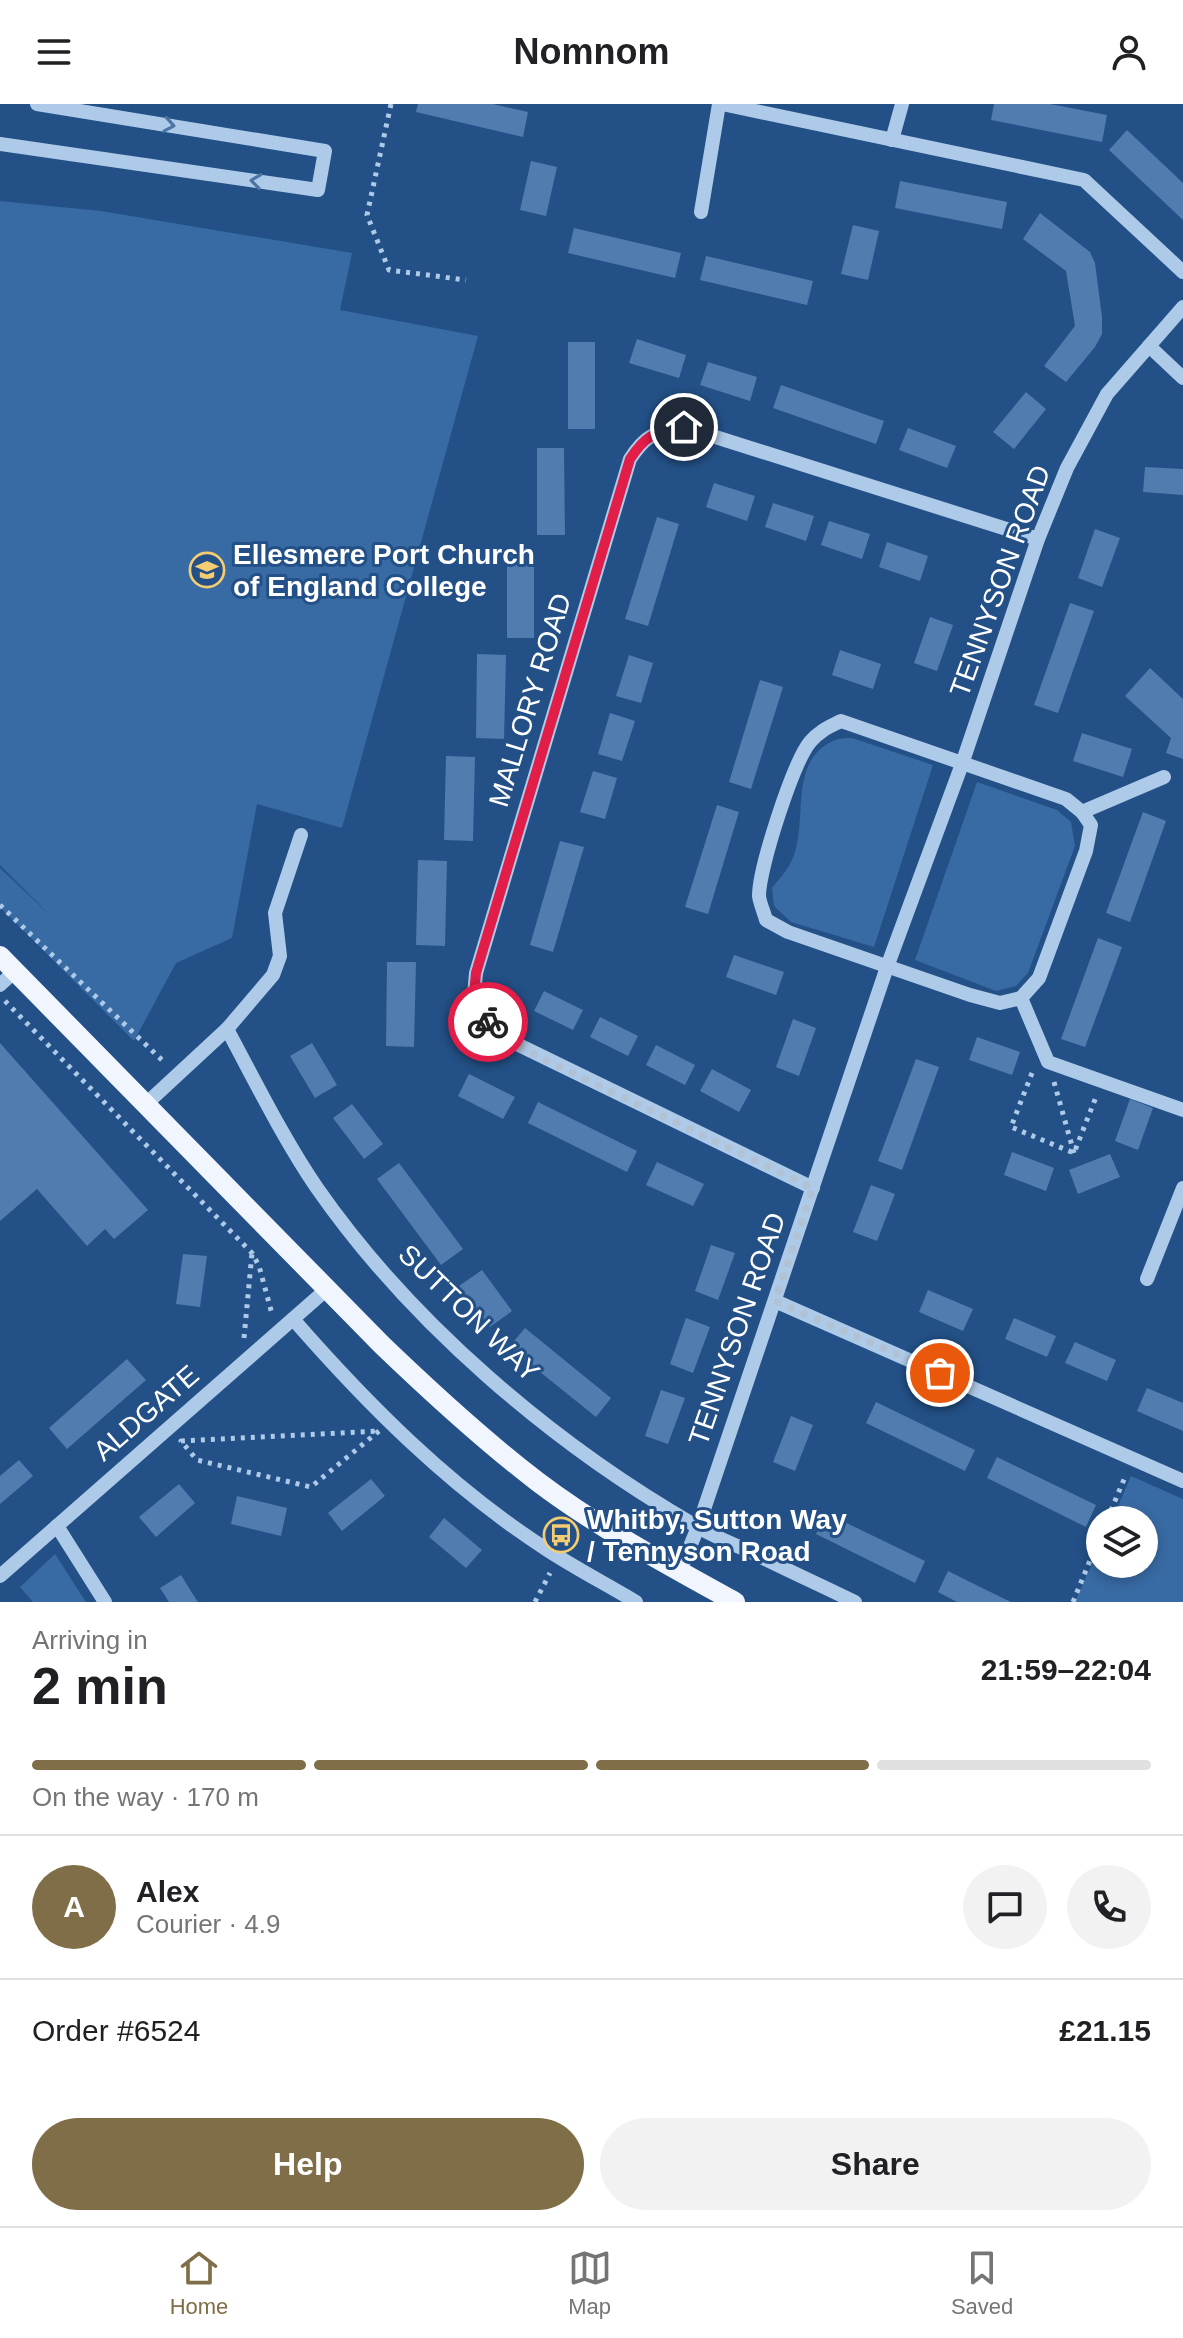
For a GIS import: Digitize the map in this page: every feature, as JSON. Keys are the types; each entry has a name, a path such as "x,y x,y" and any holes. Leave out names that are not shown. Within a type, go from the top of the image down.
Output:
{"main road":[{"path":"5,971 146,1104 417,1378 538,1482 612,1531 735,1602"}],"street":[{"path":"0,144 318,190 325,151 37,104"},
{"path":"701,212 720,104 1084,180 1183,272"},
{"path":"892,140 902,104"},
{"name":"TENNYSON ROAD","path":"680,1571 698,1527 887,967 962,764 1038,539 1067,468 1107,394 1183,307"},
{"path":"1149,346 1183,378"},
{"name":"MALLORY ROAD","path":"813,1188 494,1033 474,995 476,973 630,459 641,442 657,433 684,427 1038,539"},
{"path":"841,721 962,764 1066,799 1082,812 1091,825 1086,851 1039,978 1021,998 1000,1003 788,932 766,920 759,898 763,866 787,793 808,744 821,731 841,721"},
{"path":"1082,812 1164,777"},
{"path":"146,1104 227,1029 273,975 280,956 275,913 301,835"},
{"path":"1021,998 1048,1062 1183,1110"},
{"name":"SUTTON WAY","path":"227,1029 316,1186 406,1297 472,1361 542,1421 630,1485 698,1527 855,1602"},
{"path":"1147,1279 1183,1188"},
{"name":"ALDGATE","path":"0,1576 327,1289"},
{"path":"775,1301 1183,1481"},
{"path":"293,1319 333,1366 429,1459 546,1549 636,1602"},
{"path":"57,1526 105,1602"}],"path":[{"path":"391,104 367,215 389,270 466,280"},
{"path":"0,905 166,1064"},
{"path":"13,1009 252,1253 262,1274 272,1314"},
{"path":"1042,1047 1011,1127 1074,1153"},
{"path":"1048,1062 1074,1153"},
{"path":"1074,1153 1102,1082"},
{"path":"244,1339 252,1253"},
{"path":"379,1431 311,1487 197,1460 181,1441 379,1431"},
{"path":"1113,1506 1133,1458"},
{"path":"535,1602 552,1569"},
{"path":"1073,1602 1086,1570"}],"shaded area":[{"name":"Ellesmere Port Church of England College","path":"0,201 101,211 352,253 340,310 478,336 342,828 257,804 232,938 176,963 134,1041 0,907 0,868 50,915 0,865"},
{"path":"852,738 933,765 874,947 791,922 774,906 772,888 789,865 796,847 804,779 809,764 818,751 833,741"},
{"path":"977,782 1057,810 1071,822 1075,846 1028,973 1016,986 996,991 915,960"},
{"path":"1131,1476 1183,1499 1183,1602 1075,1602 1086,1577 1158,1578 1158,1506 1118,1506"},
{"path":"55,1554 86,1602 33,1602 20,1587"}],"building":[{"path":"418,104 493,104 528,112 523,137 416,112"},
{"path":"994,104 1050,104 1107,115 1102,142 991,120"},
{"path":"1127,130 1183,183 1183,220 1109,150"},
{"path":"531,161 557,167 546,216 520,210"},
{"path":"900,181 1007,202 1002,229 895,208"},
{"path":"1040,213 1090,252 1095,263 1102,334 1066,382 1044,366 1075,326 1066,271 1023,239"},
{"path":"853,225 879,231 868,280 841,274"},
{"path":"574,228 681,253 675,278 568,253"},
{"path":"706,256 813,281 807,305 700,280"},
{"path":"637,339 686,355 679,378 629,363"},
{"path":"568,342 595,342 595,429 568,429"},
{"path":"708,362 757,377 750,401 700,385"},
{"path":"781,385 884,421 876,444 773,408"},
{"path":"1026,392 1046,409 1014,449 993,432"},
{"path":"908,428 956,446 947,468 899,450"},
{"path":"537,448 564,448 565,535 537,535"},
{"path":"1145,467 1183,469 1183,495 1143,492"},
{"path":"714,483 755,496 747,521 706,507"},
{"path":"773,503 814,516 806,541 765,527"},
{"path":"657,517 679,524 648,626 625,619"},
{"path":"829,521 870,534 862,559 821,545"},
{"path":"1095,529 1120,538 1102,587 1078,578"},
{"path":"887,542 928,556 920,581 879,567"},
{"path":"507,551 534,551 534,638 507,638"},
{"path":"1070,603 1094,611 1058,713 1034,705"},
{"path":"930,617 953,625 937,671 914,663"},
{"path":"840,650 881,664 873,689 832,675"},
{"path":"477,654 506,655 504,739 476,738"},
{"path":"629,655 653,663 641,703 616,696"},
{"path":"1150,668 1183,699 1183,759 1166,753 1171,738 1125,696"},
{"path":"760,680 783,687 751,789 729,782"},
{"path":"610,713 635,721 622,761 598,754"},
{"path":"1082,733 1132,749 1123,777 1073,761"},
{"path":"446,756 475,757 473,841 444,840"},
{"path":"593,771 617,778 605,819 580,812"},
{"path":"717,805 739,812 708,914 685,907"},
{"path":"1143,812 1166,821 1130,922 1106,913"},
{"path":"560,841 584,847 553,952 530,945"},
{"path":"418,860 447,861 445,946 416,945"},
{"path":"1098,938 1122,947 1085,1047 1061,1039"},
{"path":"734,955 784,972 776,995 726,977"},
{"path":"387,962 416,962 414,1047 386,1046"},
{"path":"544,991 583,1010 573,1030 534,1011"},
{"path":"600,1017 638,1036 628,1056 590,1037"},
{"path":"793,1019 816,1028 799,1076 776,1067"},
{"path":"977,1037 1020,1052 1012,1075 969,1060"},
{"path":"0,1043 148,1210 114,1239 105,1229 87,1246 37,1189 0,1221"},
{"path":"312,1043 337,1085 315,1098 290,1056"},
{"path":"656,1045 695,1065 685,1085 646,1065"},
{"path":"916,1059 939,1067 902,1170 878,1161"},
{"path":"712,1069 751,1090 739,1112 700,1091"},
{"path":"469,1074 515,1097 503,1119 458,1096"},
{"path":"1130,1099 1153,1108 1138,1150 1115,1141"},
{"path":"538,1102 637,1151 627,1172 528,1123"},
{"path":"352,1104 383,1144 364,1159 333,1118"},
{"path":"1012,1152 1054,1168 1046,1191 1004,1175"},
{"path":"1110,1154 1120,1177 1078,1194 1069,1170"},
{"path":"657,1162 704,1184 693,1206 646,1185"},
{"path":"399,1163 463,1249 441,1265 377,1179"},
{"path":"871,1185 895,1194 877,1241 853,1232"},
{"path":"711,1245 735,1253 718,1300 695,1291"},
{"path":"183,1254 207,1256 200,1307 176,1304"},
{"path":"482,1270 512,1311 490,1327 459,1286"},
{"path":"928,1290 973,1309 963,1331 919,1312"},
{"path":"686,1318 710,1327 693,1373 670,1364"},
{"path":"1014,1318 1056,1336 1047,1357 1005,1339"},
{"path":"525,1328 611,1398 596,1417 509,1347"},
{"path":"1075,1342 1116,1360 1107,1381 1065,1363"},
{"path":"127,1359 146,1380 67,1449 49,1428"},
{"path":"1147,1388 1183,1403 1183,1431 1137,1411"},
{"path":"661,1390 685,1398 668,1444 645,1436"},
{"path":"876,1402 975,1450 965,1471 866,1423"},
{"path":"791,1416 813,1425 795,1471 773,1462"},
{"path":"997,1457 1096,1505 1086,1506 1086,1527 987,1478"},
{"path":"19,1460 33,1476 0,1504 0,1476"},
{"path":"371,1479 385,1496 342,1531 328,1513"},
{"path":"179,1484 195,1503 156,1537 139,1517"},
{"path":"237,1496 287,1508 281,1536 231,1524"},
{"path":"826,1513 925,1561 915,1583 816,1534"},
{"path":"444,1518 482,1550 466,1568 429,1537"},
{"path":"948,1571 1011,1602 957,1602 938,1592"},
{"path":"181,1575 198,1602 169,1602 160,1588"}],"way so far":[{"path":"488,1022 494,1033 541,1058 813,1188 775,1301 940,1373"}],"place":[{"name":"Ellesmere Port Church of England College","path":"207,570"},
{"name":"Whitby, Sutton Way / Tennyson Road","path":"561,1535"}],"route":[{"path":"488,1022 474,995 476,973 630,459 641,442 657,433 684,427"}]}
